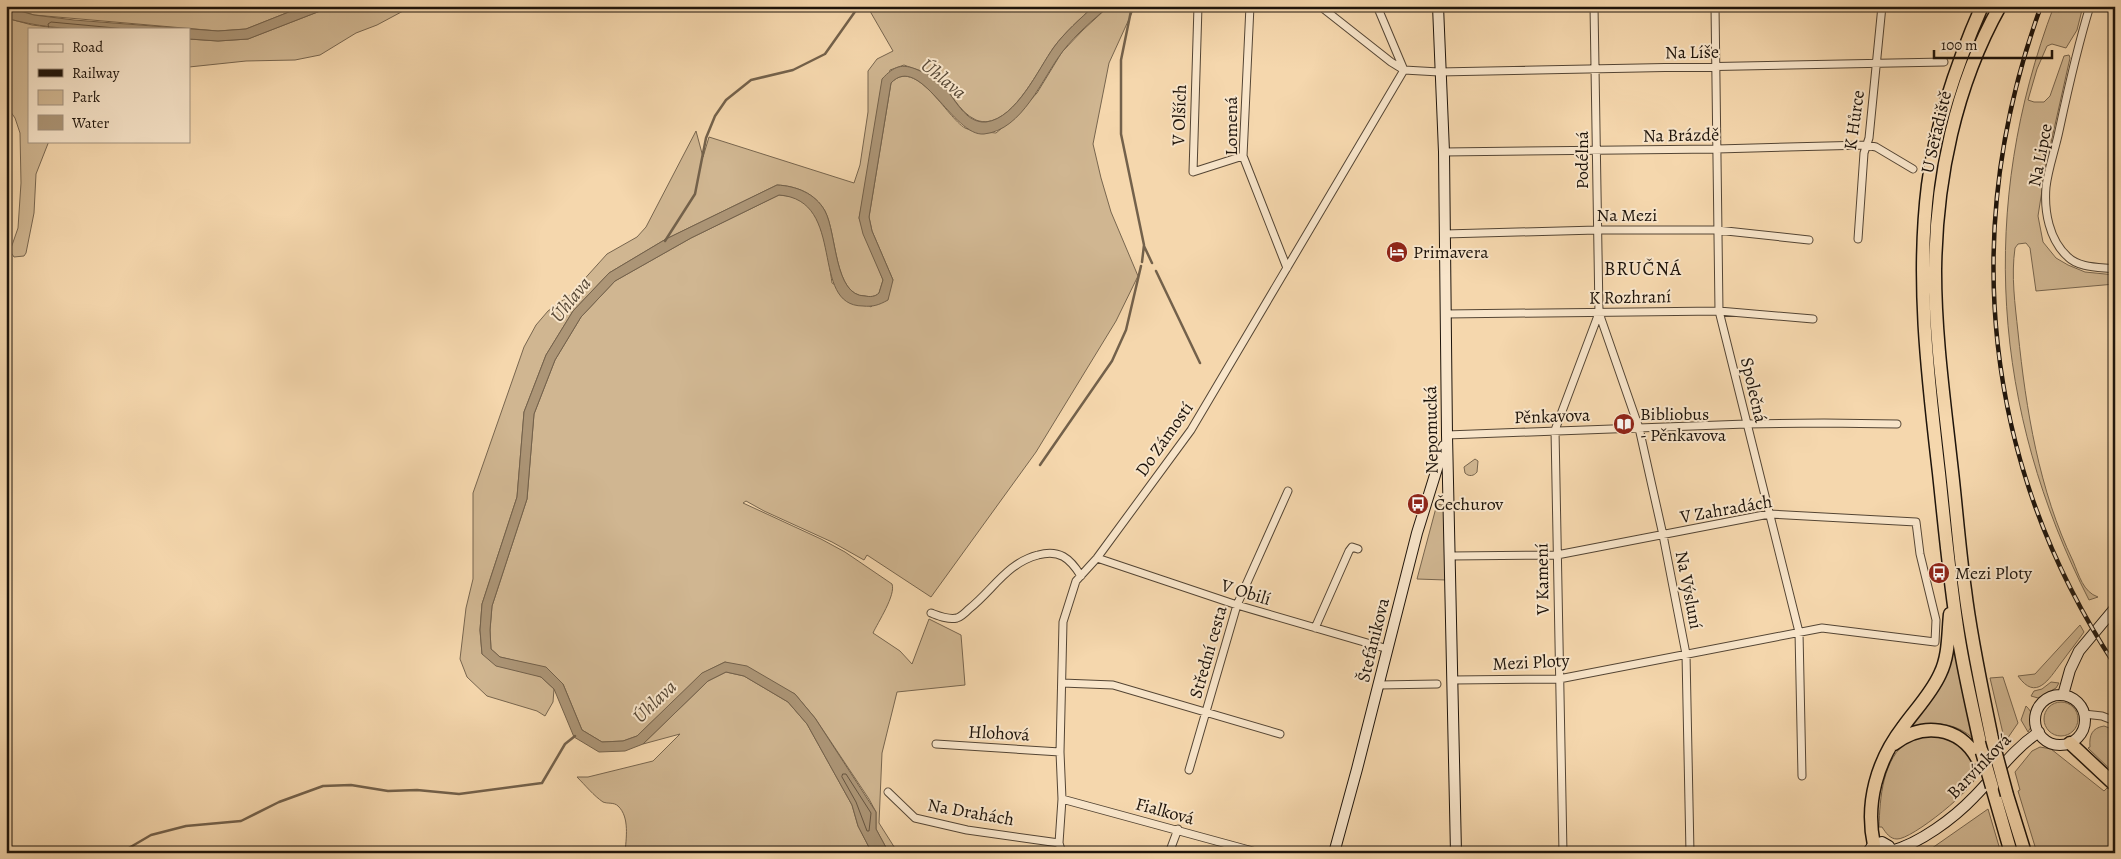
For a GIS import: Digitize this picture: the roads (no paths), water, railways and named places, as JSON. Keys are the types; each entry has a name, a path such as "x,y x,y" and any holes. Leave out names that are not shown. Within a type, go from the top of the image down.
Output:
{"highway":[{"name":"U Seřadiště","path":"1929,273 1928,193 1935,149 1955,72 1982,6"},
{"name":"U Seřadiště","path":"1929,273 1949,142 1962,94 1979,50 2000,6"},
{"path":"1929,273 1927,354 1952,592 1980,755 1992,787 2011,853"},
{"path":"1929,273 1940,353 1965,591 1992,739 2007,795 2025,850"},
{"path":"1870,849 1872,796 1878,771 1901,729 1934,686 1941,673 1947,651 1952,592"},
{"path":"1887,752 1908,735 1921,731 1935,730 1948,732 1960,738 1980,755"},
{"path":"2070,742 2115,786"}],"street":[{"name":"V Olších","path":"1198,6 1193,172 1243,156"},
{"name":"Lomená","path":"1250,6 1243,156 1287,268"},
{"path":"1320,6 1391,62 1404,70"},
{"path":"1377,6 1404,70"},
{"name":"Nepomucká","path":"1438,6 1439,72 1444,152 1447,436 1456,853"},
{"name":"Podélná","path":"1594,6 1599,313"},
{"name":"Společná","path":"1715,6 1719,311 1799,632 1802,776"},
{"name":"K Hůrce","path":"1858,239 1864,153 1869,138 1882,6"},
{"name":"Na Lipce","path":"2090,6 2078,44 2046,187 2047,215 2052,234 2058,246 2069,258 2080,264 2115,269"},
{"name":"Na Líše","path":"1404,70 1439,72 1944,62"},
{"name":"Do Zámostí","path":"1062,852 1059,843 1062,800 1060,752 1063,622 1076,581 1097,558 1191,430 1404,70"},
{"name":"Na Brázdě","path":"1444,152 1717,149 1866,145 1876,147 1913,169"},
{"name":"Na Mezi","path":"1445,234 1597,230 1718,230 1809,240"},
{"name":"K Rozhraní","path":"1446,314 1719,311 1813,320"},
{"name":"Na Výsluní","path":"1599,313 1639,428 1663,535 1686,654 1690,853"},
{"name":"V Kamení","path":"1563,853 1555,430 1599,313"},
{"name":"Pěnkavova","path":"1447,436 1555,430 1746,424 1897,424"},
{"name":"Štefánikova","path":"1334,853 1416,538 1447,436"},
{"name":"Střední cesta","path":"1189,770 1237,605 1288,492"},
{"name":"V Zahradách","path":"1451,556 1557,555 1769,514 1916,522 1920,554 1936,620 1935,642"},
{"path":"1315,628 1349,551 1352,548 1358,549"},
{"path":"931,613 943,618 958,618 973,606 1007,571 1026,558 1046,552 1064,556 1073,562 1081,576"},
{"name":"V Obilí","path":"1097,558 1237,605 1388,649"},
{"path":"2070,742 2077,738 2085,723 2084,714 2077,701 2063,695 2070,670 2079,651 2115,608"},
{"name":"Mezi Ploty","path":"1453,680 1559,679 1822,628 1935,642"},
{"path":"1062,683 1113,686 1280,734"},
{"path":"1378,685 1437,684"},
{"name":"Barvínková","path":"2063,695 2050,697 2039,706 2035,719 2039,732 2049,742 2056,744 2070,742"},
{"path":"2084,714 2102,716 2115,721"},
{"name":"Barvínková","path":"1870,849 1885,843 1889,846 1891,852 1916,841 1960,810 1974,797 2011,754 2039,732"},
{"name":"Hlohová","path":"936,744 1060,752"},
{"name":"Na Drahách","path":"888,792 915,818 966,830 1059,843"},
{"name":"Fialková","path":"1062,800 1178,829 1260,853"},
{"path":"1169,853 1178,829"}],"water":[{"path":"304,6 333,6 248,39 218,41 190,39 190,29 218,31 246,29"},
{"path":"1094,6 1109,6 1068,45 1021,113 1010,123 998,130 984,134 972,131 960,123 925,86 913,78 902,76 891,83 869,217 872,231 893,280 888,300 870,306 846,301 836,289 821,232 814,214 800,201 779,195 691,238 615,281 581,317 555,360 534,414 527,499 492,606 491,649 500,657 546,667 563,684 582,730 602,742 623,741 637,736 702,673 725,662 747,666 795,694 815,718 876,812 876,829 889,853 872,853 858,826 852,805 807,724 788,702 744,676 726,672 708,681 643,744 625,751 599,752 574,737 554,689 541,677 496,666 482,654 480,630 482,604 517,497 524,412 546,355 573,311 609,273 666,239 777,185 798,189 816,199 825,211 829,221 838,262 847,286 855,293 869,297 876,295 879,293 883,280 863,234 859,218 882,79 890,71 898,67 912,68 936,78 942,83 970,118 986,122 997,119 1007,112 1026,91 1058,41"},
{"path":"6,7 34,15 179,28 51,27 6,18"}],"waterway":[{"path":"665,241 695,194 706,138 715,116 726,100 751,80 793,70 825,54 859,6"},
{"path":"1132,6 1121,60 1121,134 1144,245 1142,262"},
{"path":"1144,246 1152,263"},
{"path":"1040,465 1112,361 1126,330 1141,266"},
{"path":"1156,271 1200,363"},
{"path":"122,852 151,835 186,826 241,821 279,802 323,786 351,785 388,791 417,790 459,794 542,783 565,744 575,736"}],"railway":[{"path":"2041,6 2015,91 1999,176 1994,261 1998,345 2012,428 2036,509 2071,588 2115,665"}],"place":[{"name":"Primavera","path":"1397,252"},
{"name":"Bibliobus - Pěnkavova","path":"1624,424"},
{"name":"Čechurov","path":"1418,504"},
{"name":"Mezi Ploty","path":"1939,573"}],"district":[{"name":"BRUČNÁ","path":"1643,268"}],"water label":[{"name":"Úhlava","path":"944,78"},
{"name":"Úhlava","path":"570,299"},
{"name":"Úhlava","path":"654,701"}]}
